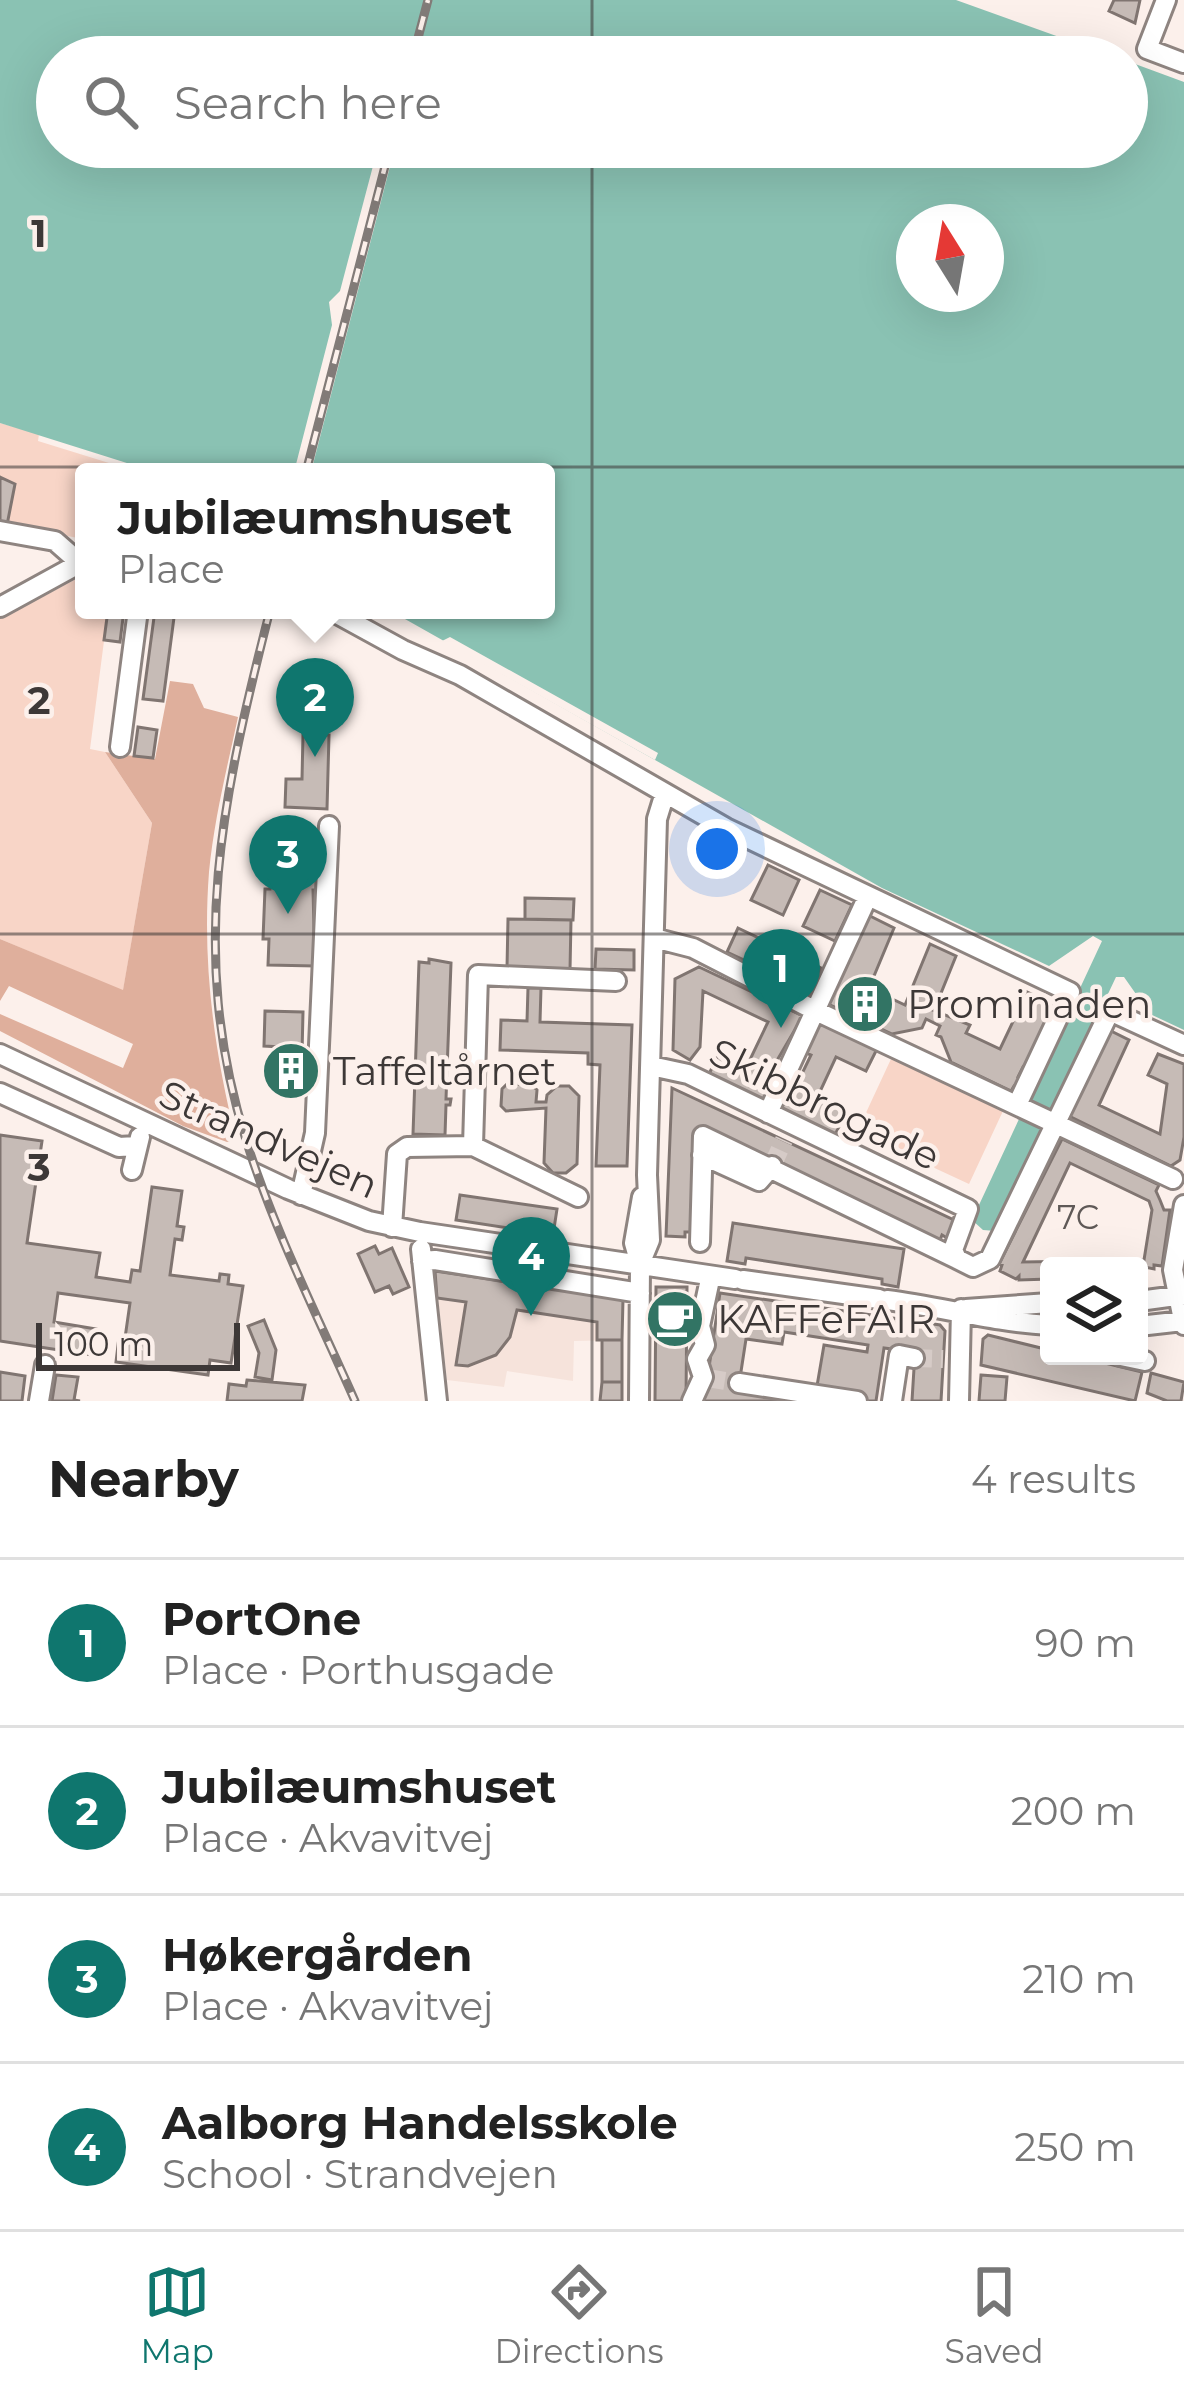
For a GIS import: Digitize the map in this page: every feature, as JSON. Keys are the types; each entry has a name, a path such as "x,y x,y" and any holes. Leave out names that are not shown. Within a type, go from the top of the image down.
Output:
{"street":[{"path":"1148,46 1166,0"},
{"path":"1148,49 1184,62"},
{"path":"0,531 56,542 75,557"},
{"path":"0,607 75,566"},
{"path":"120,746 137,619"},
{"path":"346,619 460,675 726,828 1070,992 1019,1106"},
{"path":"639,1401 640,1264 650,1246 646,1175 657,819 665,793"},
{"path":"301,1195 315,1133 329,826"},
{"path":"769,1112 868,896"},
{"path":"654,938 693,948 1019,1106 1179,1174 1173,1194 1184,1204 1173,1270 1184,1322 1148,1325"},
{"path":"473,1146 478,975 616,981"},
{"path":"700,1242 703,1136 961,1262 982,1265 990,1259 1110,1011 1184,1045"},
{"name":"Strandvejen","path":"0,1054 301,1195 392,1227 961,1310 996,1322 1039,1324"},
{"name":"Skibbrogade","path":"651,1066 688,1074 769,1112 787,1132 968,1209 954,1241 961,1262"},
{"path":"0,1093 119,1148 136,1146"},
{"path":"132,1169 136,1146 148,1122"},
{"path":"392,1227 397,1154 407,1147 473,1146 578,1197"},
{"path":"420,1232 437,1401"},
{"path":"512,1272 516,1246"},
{"path":"422,1261 640,1293"},
{"path":"692,1401 705,1378 698,1359 705,1345 700,1323 709,1284"},
{"path":"1148,1300 1180,1296"},
{"name":"Strandvejen","path":"961,1310 1040,1304"},
{"path":"959,1401 951,1359 961,1310"},
{"path":"892,1401 899,1355 914,1358"},
{"path":"40,1401 45,1365"},
{"path":"740,1383 857,1401"}],"shaded area":[{"path":"0,0 956,0 1056,36 36,36 36,168 1148,168 1148,69 1184,82 1184,1030 1150,1014 1124,977 1116,977 996,1231 983,1230 972,1220 1102,941 1093,936 1049,966 882,888 405,619 555,619 555,463 127,463 0,423"},
{"path":"0,423 39,434 38,441 109,463 75,463 75,537 0,524"},
{"path":"75,580 75,619 107,619 90,749 105,752 152,823 123,991 0,939 0,619"},
{"path":"170,681 193,684 204,708 238,717 214,833 207,906 212,1007 236,1139 227,1142 183,1126 0,1031 0,1014 123,1068 133,1044 9,986 0,1001 0,939 123,990 152,823 105,752 155,759"},
{"path":"891,1059 1003,1111 969,1184 857,1132"},
{"path":"433,1251 618,1277 623,1282 622,1340 574,1341 573,1381 507,1371 504,1387 447,1380"}],"pier":[{"path":"372,168 390,168 313,463 296,463 332,325 329,302 340,291"},
{"path":"450,637 658,753 655,760 442,641"}],"building":[{"path":"1114,0 1140,0 1135,23 1109,11"},
{"path":"0,477 15,484 7,525 0,524"},
{"path":"107,619 123,619 120,642 104,640"},
{"path":"154,619 174,619 163,701 143,699"},
{"path":"138,727 157,730 153,758 134,756"},
{"path":"303,735 329,735 327,809 285,807 286,779 302,779"},
{"path":"272,842 319,843 318,890 313,890 315,966 268,965 269,939 263,939"},
{"path":"768,865 799,880 783,915 751,900"},
{"path":"820,890 852,905 835,941 803,926"},
{"path":"525,898 574,899 573,920 525,919"},
{"name":"Prominaden","path":"868,915 894,928 869,988 905,1005 930,944 956,956 935,1008 930,1009 970,1025 966,1033 1000,1049 1027,992 1053,1004 1026,1069 1018,1077 1023,1080 1019,1088 1014,1086 1011,1091 951,1062 936,1035 940,1026 926,1019 922,1028 892,1034 826,1003"},
{"path":"508,919 571,920 570,970 507,968"},
{"path":"738,928 821,968 810,991 727,952"},
{"path":"596,949 634,950 634,970 595,969"},
{"path":"429,959 451,963 446,1099 451,1099 446,1105 445,1135 413,1134 419,962 429,963"},
{"path":"699,967 803,1016 772,1069 777,1072 764,1100 709,1074 718,1055 746,1068 768,1022 703,991 700,1047 690,1060 673,1050 675,979"},
{"path":"528,988 541,988 540,1022 632,1025 627,1166 596,1166 600,1065 588,1064 588,1053 500,1050 501,1020 527,1021"},
{"name":"Taffeltårnet","path":"265,1011 303,1012 301,1096 279,1095 281,1047 264,1046"},
{"path":"820,1022 877,1049 866,1071 836,1057 817,1098 846,1112 835,1135 779,1108 811,1055 806,1053"},
{"path":"1109,1030 1129,1040 1099,1105 1160,1134 1167,1084 1148,1075 1158,1054 1184,1064 1184,1137 1180,1160 1171,1166 1069,1116"},
{"path":"507,1084 532,1085 537,1090 536,1102 546,1102 557,1086 569,1086 579,1096 577,1164 566,1173 553,1173 544,1163 546,1108 506,1111 501,1106"},
{"path":"672,1088 956,1221 938,1245 699,1131 696,1232 666,1236"},
{"path":"0,1135 42,1141 27,1243 100,1253 96,1277 130,1282 132,1270 140,1271 152,1187 182,1191 177,1226 184,1227 182,1240 175,1239 170,1275 219,1281 220,1274 229,1275 228,1284 243,1286 231,1363 210,1360 208,1375 116,1362 130,1303 58,1293 54,1322 96,1329 92,1355 0,1341"},
{"path":"1062,1139 1159,1185 1156,1191 1164,1210 1170,1210 1162,1266 1148,1268 1144,1257 1152,1210 1149,1201 1070,1163 1023,1262 1040,1262 1040,1279 1016,1279 1000,1271"},
{"path":"460,1195 557,1209 553,1235 456,1220"},
{"path":"733,1223 904,1249 898,1287 882,1284 882,1279 746,1258 745,1264 727,1261"},
{"path":"375,1246 379,1254 392,1248 409,1287 393,1294 389,1286 375,1292 358,1254"},
{"path":"435,1271 623,1299 622,1340 597,1340 597,1322 517,1310 510,1337 496,1355 468,1366 456,1365 466,1302 437,1298"},
{"path":"656,1287 687,1287 686,1401 655,1401"},
{"path":"720,1293 940,1325 945,1331 941,1401 912,1401 915,1352 884,1348 876,1401 859,1401 860,1393 817,1386 824,1345 867,1352 868,1345 784,1332 782,1344 746,1339 738,1391 804,1401 704,1401"},
{"path":"264,1320 276,1350 272,1380 255,1377 259,1353 248,1326"},
{"path":"988,1335 1040,1348 1040,1365 1113,1365 1142,1372 1135,1401 981,1365 983,1339"},
{"path":"602,1340 622,1340 622,1382 602,1382"},
{"path":"0,1372 25,1376 22,1401 0,1401"},
{"path":"1151,1373 1184,1382 1181,1401 1147,1393"},
{"path":"56,1375 78,1377 74,1400 80,1401 52,1401"},
{"path":"981,1375 1007,1377 1005,1401 979,1401"},
{"path":"247,1380 305,1385 302,1401 227,1401 229,1384 246,1386"},
{"path":"602,1382 622,1382 622,1401 600,1401"}],"tunnel":[{"path":"772,1166 784,1140"},
{"path":"914,1358 943,1359"},
{"path":"707,1378 739,1383"}],"railway":[{"path":"419,36 428,0"},
{"path":"308,463 385,168"},
{"path":"268,619 226,809 215,938 218,1003 228,1071 257,1174 355,1401"}],"place":[{"name":"Jubilæumshuset","path":"315,757"},
{"name":"Høkergården","path":"288,914"},
{"name":"Prominaden","path":"865,1004"},
{"name":"PortOne","path":"781,1028"},
{"name":"Taffeltårnet","path":"291,1071"},
{"name":"Aalborg Handelsskole","path":"531,1316"},
{"name":"KAFFeFAIR","path":"675,1319"}]}
